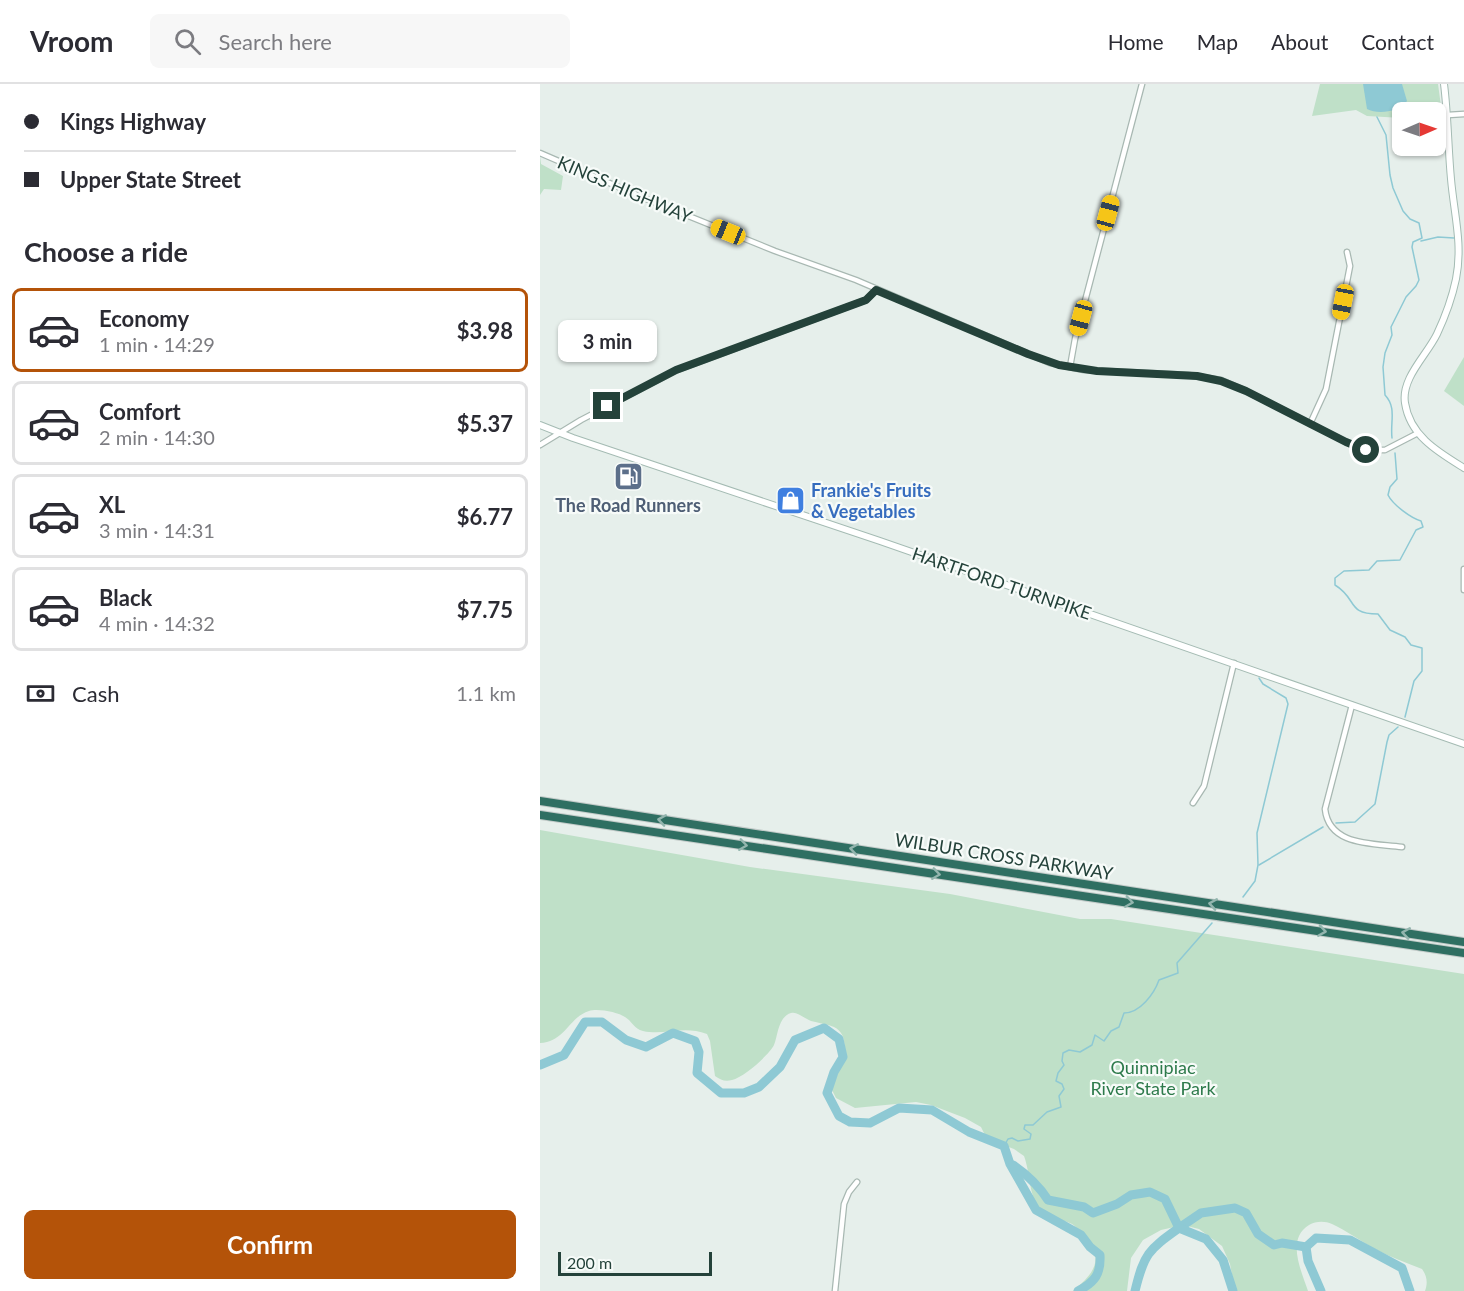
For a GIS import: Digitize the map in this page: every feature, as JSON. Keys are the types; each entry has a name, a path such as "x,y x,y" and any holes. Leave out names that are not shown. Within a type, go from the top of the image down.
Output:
{"highway":[{"name":"WILBUR CROSS PARKWAY","path":"540,801 1464,942"},
{"name":"WILBUR CROSS PARKWAY","path":"540,815 1464,952"}],"main road":[{"path":"1444,84 1451,176 1460,236 1459,261 1454,290 1445,315 1432,344 1409,379 1405,392 1406,407 1418,433 1437,451 1464,468"},
{"name":"HARTFORD TURNPIKE","path":"540,425 1464,744"}],"street":[{"path":"1070,368 1075,339 1142,84"},
{"path":"1448,116 1464,114"},
{"name":"KINGS HIGHWAY","path":"540,153 644,198 876,290 1028,354 1070,368 1188,375 1215,379 1237,387 1354,446 1371,451 1391,448 1418,433"},
{"path":"1310,424 1324,397 1328,380 1350,266 1347,252"},
{"path":"540,445 658,378 866,300 876,290"},
{"path":"1464,569 1464,590"},
{"path":"1193,804 1204,786 1234,663"},
{"path":"1352,705 1325,809 1326,818 1332,829 1345,838 1402,847"},
{"path":"835,1291 844,1204 849,1192 857,1182"}],"green space":[{"path":"1320,84 1438,84 1440,102 1392,102 1392,117 1367,116 1356,110 1312,116"},
{"path":"540,156 541,164 563,176 561,190 544,189 540,195"},
{"path":"1464,357 1464,406 1444,391"},
{"name":"Quinnipiac River State Park","path":"540,830 750,867 950,894 1080,919 1111,919 1464,974 1464,1291 1425,1291 1426,1280 1422,1269 1381,1252 1332,1224 1320,1222 1309,1225 1298,1238 1297,1255 1308,1291 1235,1291 1230,1264 1222,1246 1199,1229 1183,1225 1161,1230 1143,1240 1131,1258 1127,1291 1073,1291 1092,1271 1096,1257 1094,1250 1073,1225 1042,1213 1034,1200 1024,1156 1014,1149 987,1139 981,1127 965,1118 931,1105 916,1102 855,1108 836,1098 832,1090 841,1065 844,1039 834,1027 811,1021 796,1013 787,1015 783,1018 774,1045 767,1054 743,1075 727,1081 715,1076 707,1034 690,1030 643,1031 637,1029 622,1015 607,1011 593,1010 582,1014 561,1034 548,1042 540,1043"}],"water":[{"path":"1363,84 1402,84 1406,102 1392,102 1392,110 1382,112 1367,109"}],"waterway":[{"path":"1377,117 1386,135 1393,188 1403,211 1410,219 1419,223 1422,238 1413,242 1412,247 1419,280 1406,297 1391,327 1392,335 1385,353 1383,367 1385,395 1392,410 1392,438"},
{"path":"1421,241 1438,237 1454,238"},
{"path":"1395,453 1397,479 1390,487 1388,495 1403,511 1421,521 1423,527 1416,530 1400,560 1377,561 1369,570 1344,571 1335,578 1335,585 1347,595 1356,609 1378,614 1390,630 1405,637 1411,645 1422,648 1422,671 1414,681 1405,717"},
{"path":"1243,897 1255,881 1258,865 1257,833 1288,704 1286,698 1263,684 1259,678"},
{"path":"1336,823 1355,822 1375,804 1389,735 1398,727"},
{"path":"1259,865 1323,827"},
{"path":"1004,1146 1008,1139 1018,1141 1030,1139 1031,1134 1024,1129 1025,1125 1033,1125 1047,1112 1061,1107 1059,1096 1064,1089 1062,1084 1056,1081 1064,1065 1063,1053 1069,1050 1080,1052 1092,1045 1095,1035 1104,1041 1111,1031 1119,1027 1124,1013 1136,1010 1146,1002 1159,980 1178,973 1177,963 1212,923"},
{"path":"540,1065 564,1055 585,1022 602,1022 626,1040 646,1047 673,1033 695,1041 699,1052 697,1073 721,1093 744,1093 759,1087 780,1067 795,1040 824,1028 839,1039 843,1057 834,1072 827,1093 839,1116 850,1122 870,1123 899,1108 932,1110 969,1132 1004,1146 1010,1164 1036,1210 1081,1235 1100,1255 1096,1277 1078,1291"},
{"path":"1013,1165 1023,1172 1048,1200 1084,1207 1093,1213 1117,1204 1131,1195 1150,1192 1165,1199 1179,1228 1201,1213 1235,1208 1246,1213 1258,1234 1274,1245 1282,1243 1306,1247"},
{"path":"1135,1291 1141,1269 1149,1254 1160,1242 1179,1228 1206,1239 1223,1260 1233,1291"},
{"path":"1321,1291 1308,1261 1306,1247 1316,1238 1350,1240 1402,1268 1410,1291"}],"place":[{"name":"The Road Runners","path":"628,476"},
{"name":"Frankie's Fruits & Vegetables","path":"790,500"}],"route":[{"path":"607,406 676,370 866,300 872,297 876,290 1050,363 1097,371 1197,376 1229,383 1366,450"}]}
